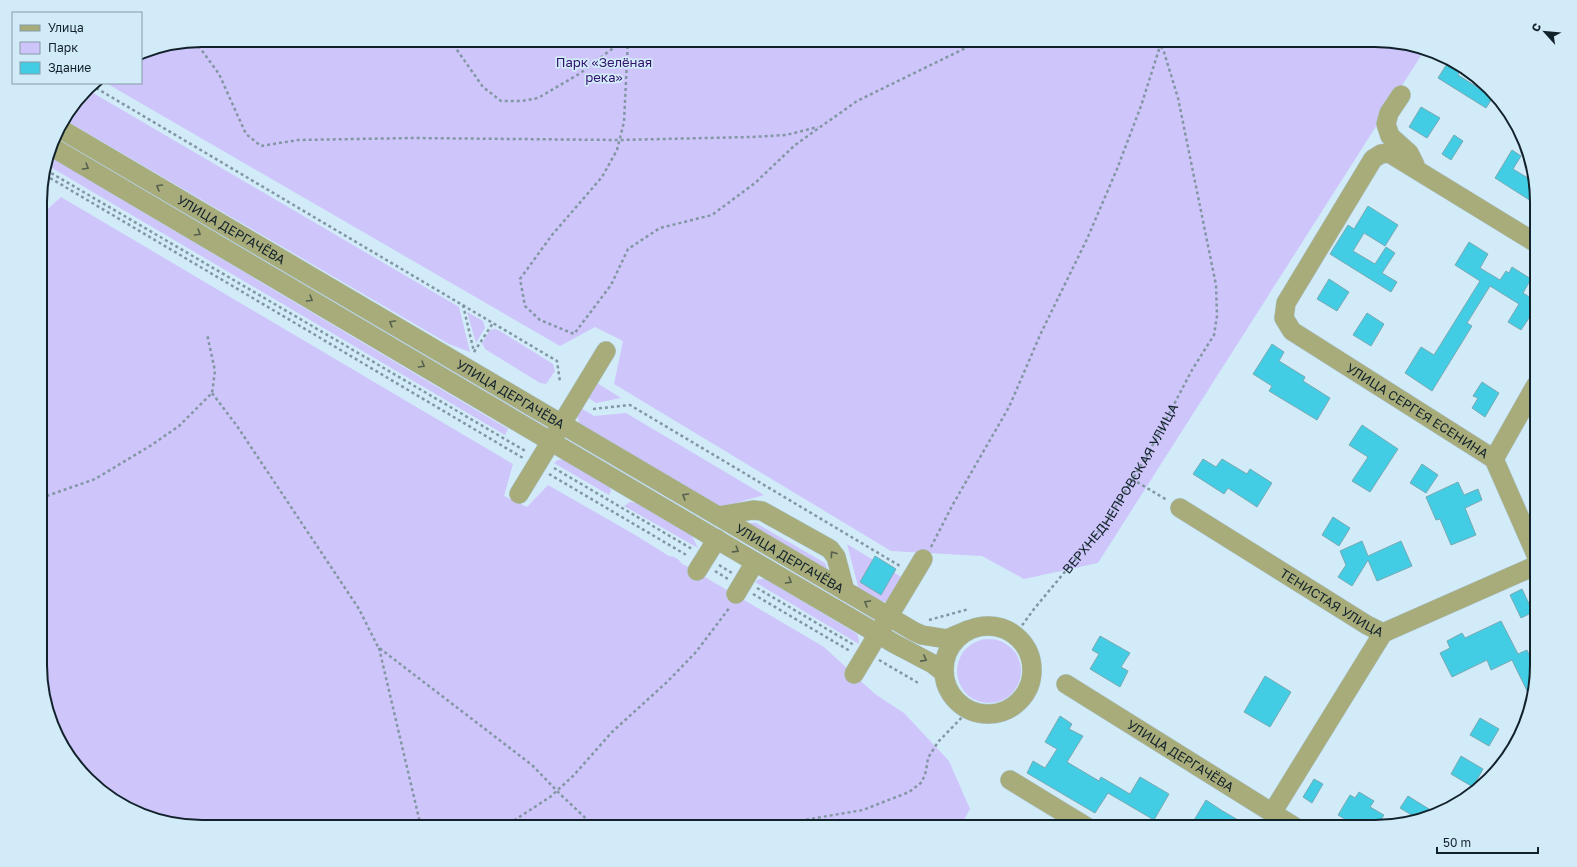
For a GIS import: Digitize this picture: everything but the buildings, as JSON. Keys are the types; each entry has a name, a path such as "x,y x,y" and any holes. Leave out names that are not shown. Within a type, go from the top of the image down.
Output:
{"street":[{"path":"1401,95 1389,113 1386,124 1390,136 1409,153 1418,171 1530,239"},
{"name":"УЛИЦА ДЕРГАЧЁВА","path":"64,132 556,433 755,562 878,634 933,664 944,672"},
{"name":"УЛИЦА ДЕРГАЧЁВА","path":"56,149 556,433 718,516 922,635 938,639 946,639 968,630"},
{"name":"УЛИЦА СЕРГЕЯ ЕСЕНИНА","path":"1418,171 1389,153 1381,154 1373,159 1286,303 1284,318 1292,331 1494,459 1530,541"},
{"path":"519,494 606,351"},
{"path":"1494,459 1530,396"},
{"name":"ТЕНИСТАЯ УЛИЦА","path":"1180,508 1383,633 1530,568"},
{"path":"718,516 753,510 762,511 830,549 836,557 845,591"},
{"path":"701,564 717,538"},
{"path":"861,662 926,555"},
{"path":"740,587 755,562"},
{"path":"980,626 992,626 1004,629 1015,635 1027,649 1031,660 1032,672 1029,685 1024,696 1005,711 993,714 980,714 969,710 958,703 950,693 945,681 945,657 950,646 958,637 968,630 980,626"},
{"path":"1272,813 1383,633"},
{"name":"УЛИЦА ДЕРГАЧЁВА","path":"1066,684 1284,820"},
{"path":"1010,780 1076,820"}],"path":[{"path":"199,47 219,74 246,134 261,146 298,140 412,138 619,140 786,135 820,127"},
{"path":"456,47 483,87 501,101 522,101 538,98 580,74 614,47"},
{"path":"628,47 624,122 617,150 602,177 552,235 520,279 525,306 540,320 574,334 611,285 628,250 660,228 712,215 755,183 795,145 857,100 967,47"},
{"path":"926,555 952,506 1009,407 1041,333 1087,239 1123,155 1141,106 1159,47"},
{"name":"ВЕРХНЕДНЕПРОВСКАЯ УЛИЦА","path":"1015,635 1034,609 1107,520 1149,452 1192,370 1214,335 1217,316 1216,286 1178,98 1161,47"},
{"path":"96,88 557,361 560,382"},
{"path":"50,172 538,463 861,662 920,684"},
{"path":"49,178 538,463 861,662"},
{"path":"462,305 474,352 493,323"},
{"path":"47,496 95,479 150,446 179,426 212,394 214,371 207,334"},
{"path":"212,394 241,432 359,609 378,647 419,820"},
{"path":"593,409 630,405 901,567"},
{"path":"1132,479 1180,508"},
{"path":"514,820 557,791 573,776 612,732 667,682 696,652 723,617 740,587"},
{"path":"378,647 532,765 588,820"},
{"path":"804,820 863,810 913,788 922,782 926,771 928,758 938,742 969,710"}],"green space":[{"name":"Парк «Зелёная река»","path":"191,47 1386,47 1422,54 1098,563 1024,579 982,556 891,551 614,384 623,341 595,327 560,346 108,84 142,84 142,59 162,52"},
{"path":"92,92 459,307 470,352 449,344 69,122 79,107"},
{"path":"53,159 508,429 505,435 51,167"},
{"path":"61,197 513,464 504,496 527,507 548,485 669,556 676,558 681,563 824,647 875,694 904,713 949,761 970,809 964,820 191,820 152,812 133,804 116,794 92,775 73,751 63,734 55,715 48,686 47,210"},
{"path":"467,312 483,321 485,328 476,343"},
{"path":"495,329 553,364 555,371 546,384 540,383 485,349 482,343 490,330"},
{"path":"597,383 621,398 596,403 587,397"},
{"path":"581,408 594,416 626,413 764,495 718,508 579,424 577,414"},
{"path":"563,459 610,487 611,491 609,495 554,463"},
{"path":"630,502 636,503 692,536 698,548 624,506"},
{"path":"744,523 756,523 825,563 830,575"},
{"path":"847,544 903,578 891,600 879,603 859,590"},
{"path":"759,579 765,579 857,634 859,644 755,582"},
{"path":"989,639 1001,642 1012,648 1018,659 1021,671 1018,683 1012,694 1001,700 989,703 977,700 966,694 960,683 957,671 960,659 966,648 977,642"}]}
